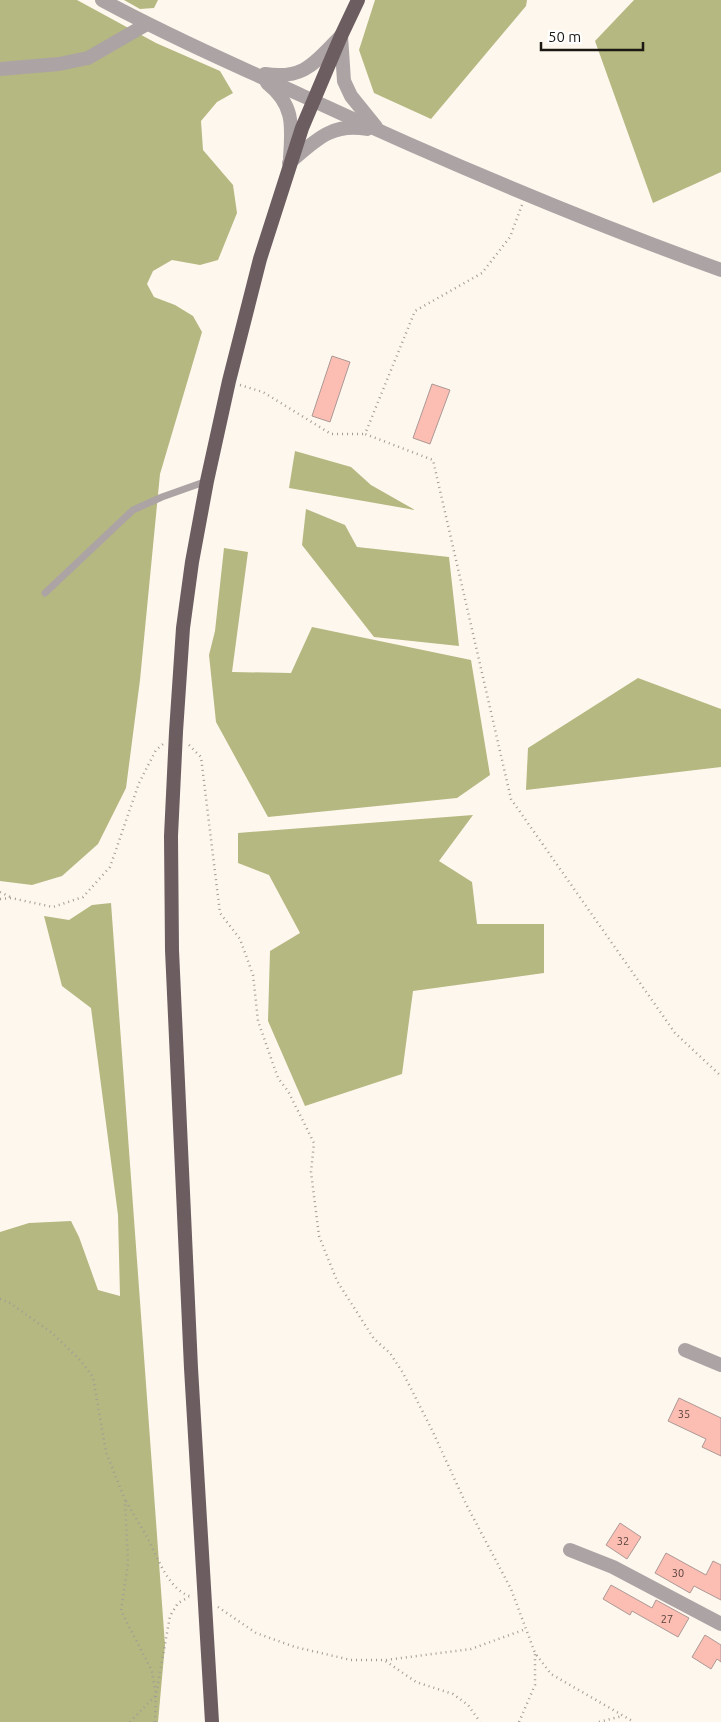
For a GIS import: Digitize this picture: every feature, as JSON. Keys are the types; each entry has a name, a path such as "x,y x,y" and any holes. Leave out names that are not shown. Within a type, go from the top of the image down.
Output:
{"main road":[{"path":"212,1722 190,1358 172,950 171,836 183,628 192,562 207,481 229,381 260,259 289,163 312,100 358,0"}],"street":[{"path":"102,0 147,24 380,131 526,194 721,270"},
{"path":"0,69 59,64 88,58 147,24"},
{"path":"252,73 290,76 303,71 314,64 341,36"},
{"path":"341,36 344,81 351,96 380,131"},
{"path":"252,73 272,88 288,111 292,125 289,163"},
{"path":"289,163 316,140 329,132 342,128 357,127 380,131"},
{"path":"685,1350 721,1365"},
{"path":"570,1550 613,1567 721,1624"}],"lane":[{"path":"45,593 133,510 162,497 207,481"}],"path":[{"path":"365,434 415,310 482,273 510,237 526,194"},
{"path":"229,381 263,392 331,434 365,434 433,460 510,799 675,1033 721,1076"},
{"path":"0,892 11,898 53,907 83,897 110,867 139,783 156,750 176,732 201,757 220,913 240,939 253,975 258,1021 278,1078 288,1091 314,1143 311,1172 320,1236 337,1280 374,1339 390,1353 403,1373 466,1504 511,1589 536,1653 551,1674 634,1722"},
{"path":"0,899 11,898"},
{"path":"0,1298 52,1333 80,1360 93,1377 106,1452 126,1500 148,1540 162,1571 180,1590 190,1597 205,1599 256,1633 295,1647 351,1660 384,1660 470,1649 526,1628"},
{"path":"126,1500 128,1563 122,1611 152,1671 156,1695"},
{"path":"155,1722 156,1695 170,1616 178,1603 190,1597"},
{"path":"519,1722 535,1684 536,1653"},
{"path":"384,1660 416,1682 454,1694 468,1705 480,1722"},
{"path":"130,1722 156,1695"},
{"path":"599,1722 623,1716"}],"green space":[{"path":"0,0 77,0 156,43 220,71 233,93 217,102 201,121 203,150 233,185 237,213 218,260 200,265 172,260 153,271 147,284 154,297 175,305 193,316 202,332 160,474 140,680 126,788 98,844 62,876 32,885 0,881"},
{"path":"124,0 158,0 154,8 140,9"},
{"path":"375,0 527,0 526,6 431,119 374,93 359,50"},
{"path":"634,0 721,0 721,172 653,203 595,41"},
{"path":"295,451 351,467 371,485 415,510 289,488"},
{"path":"306,509 345,525 357,547 449,557 459,646 374,637 302,545"},
{"path":"224,548 248,552 232,672 291,673 312,627 471,660 490,775 457,798 268,817 216,722 209,655 215,631"},
{"path":"638,678 721,709 721,767 526,790 528,748"},
{"path":"473,815 439,861 472,882 477,924 544,924 544,973 413,991 402,1074 305,1106 268,1021 270,951 300,933 269,875 238,863 238,833"},
{"path":"111,903 165,1645 158,1722 0,1722 0,1232 29,1223 71,1221 79,1237 98,1290 120,1296 118,1215 91,1008 62,986 44,916 69,920 92,905"}],"building":[{"path":"332,356 350,362 330,422 312,416"},
{"path":"432,384 450,390 430,444 413,438"},
{"path":"679,1398 721,1418 721,1456 702,1447 706,1439 668,1421"},
{"path":"620,1523 641,1537 627,1559 606,1545"},
{"path":"666,1553 706,1575 713,1561 721,1565 721,1600 694,1586 690,1593 655,1573"},
{"path":"611,1585 652,1608 656,1600 689,1618 678,1637 632,1611 630,1615 603,1599"},
{"path":"705,1635 721,1645 721,1662 717,1659 711,1669 692,1657"}]}
